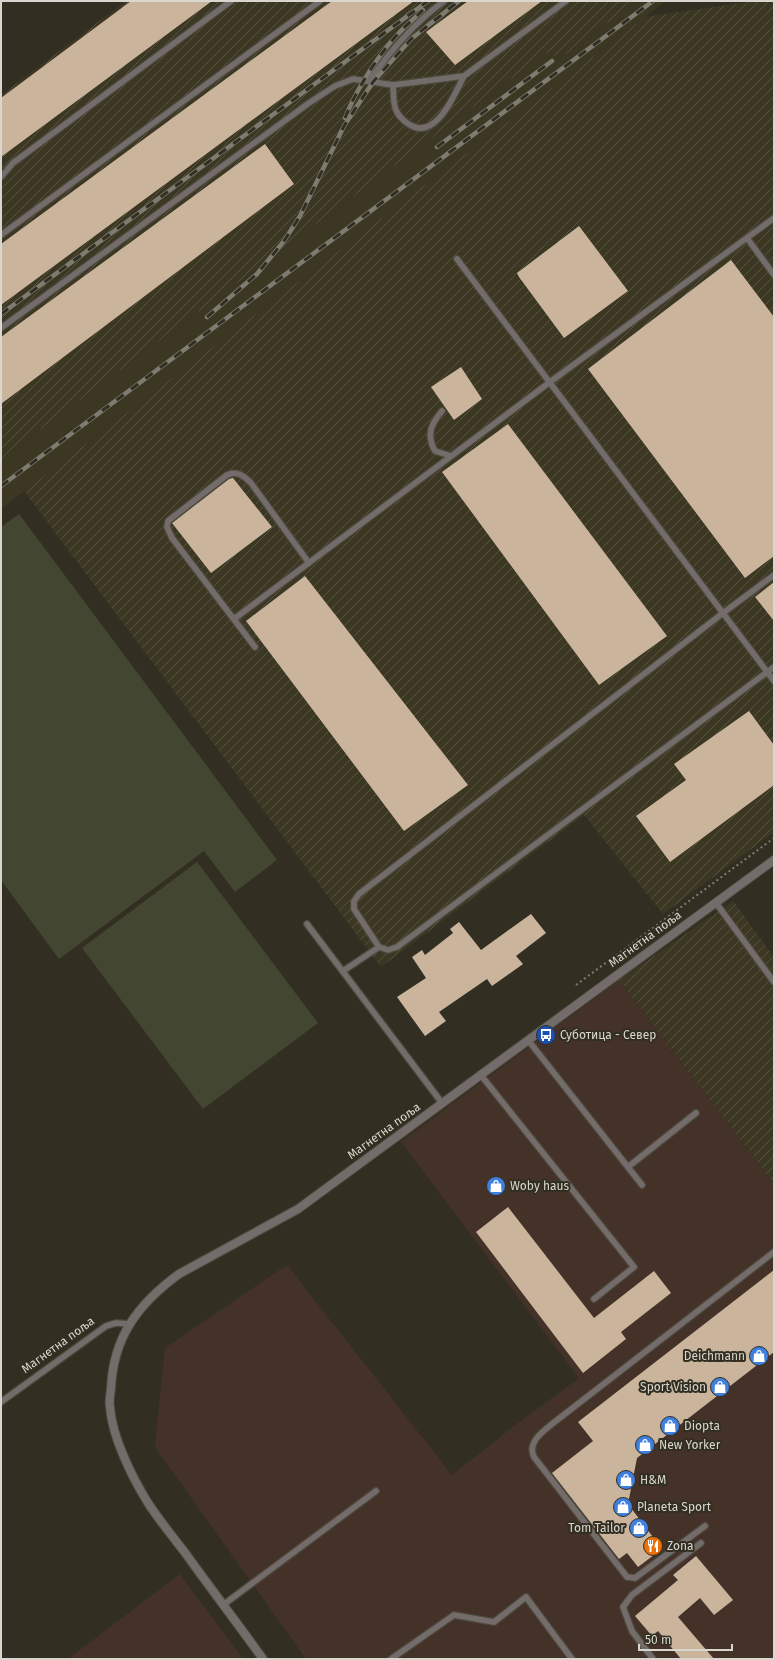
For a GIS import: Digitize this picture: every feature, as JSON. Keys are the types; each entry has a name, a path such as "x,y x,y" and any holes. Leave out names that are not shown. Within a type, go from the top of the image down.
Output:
{"street":[{"name":"Магнетна поља","path":"129,1324 143,1306 179,1274 298,1209 480,1074 774,860"},
{"path":"129,1324 114,1359 111,1378 110,1408 117,1438 131,1471 148,1503 264,1659"}],"lane":[{"path":"1,177 13,163 231,1"},
{"path":"1,235 320,1"},
{"path":"369,81 393,49 444,1"},
{"path":"393,85 394,104 396,112 400,118 418,129 426,128 438,119 464,76 566,1"},
{"path":"1,328 309,103 335,86 353,79 393,85 464,76"},
{"path":"234,619 550,382 774,218"},
{"path":"747,238 774,276"},
{"path":"457,259 774,681"},
{"path":"442,411 433,422 430,429 430,441 435,451 451,456"},
{"path":"255,647 172,538 167,527 168,521 227,475 235,472 251,483 309,563"},
{"path":"774,575 355,897 354,909 379,947 388,950 397,947 774,667"},
{"path":"716,903 774,982"},
{"path":"307,924 442,1103"},
{"path":"342,971 379,947"},
{"path":"528,1040 642,1185"},
{"path":"480,1074 634,1267 594,1299"},
{"path":"628,1167 696,1113"},
{"path":"705,1526 636,1578 627,1577 534,1458 532,1447 540,1434 552,1424 774,1252"},
{"name":"Магнетна поља","path":"1,1402 106,1326 116,1322 129,1324"},
{"path":"223,1605 376,1491"},
{"path":"653,1659 632,1631 623,1607 632,1595 701,1543"},
{"path":"391,1659 454,1615 494,1622 526,1597 572,1659"}],"path":[{"path":"576,985 774,838"}],"shaded area":[{"path":"126,1 636,1 561,58 546,53 1,459 1,95"},
{"path":"636,1 666,1 1,509 1,459 546,53 561,58"},
{"path":"755,1 774,1 774,832 663,914 584,815 381,967 15,479 630,19"},
{"path":"733,901 774,957 774,1184 619,980"},
{"path":"619,980 774,1184 774,1659 306,1659 155,1447 165,1348 287,1265 452,1475 514,1426 579,1378 401,1142"},
{"path":"180,1574 243,1659 68,1659"}],"green space":[{"path":"19,514 277,860 235,892 204,851 59,959 1,880 1,527"},
{"path":"197,862 318,1023 203,1109 82,948"}],"building":[{"path":"131,1 212,1 1,157 1,98"},
{"path":"332,1 414,1 1,305 1,244"},
{"path":"468,1 542,1 455,65 426,32"},
{"path":"265,144 294,184 1,404 1,337"},
{"path":"579,226 628,291 564,338 517,273"},
{"path":"731,260 774,317 774,556 745,578 588,369"},
{"path":"461,367 482,399 454,420 431,387"},
{"path":"508,424 667,636 599,685 442,472"},
{"path":"233,478 272,527 211,573 172,523 229,479"},
{"path":"305,576 468,785 404,831 246,621"},
{"path":"774,582 774,621 755,597"},
{"path":"749,711 774,745 774,785 670,862 636,816 686,780 674,764"},
{"path":"531,914 546,933 516,956 523,964 492,986 487,979 439,1012 446,1021 425,1036 397,997 426,978 412,957 422,950 425,955 453,933 450,929 459,922 481,950"},
{"path":"508,1207 594,1318 654,1271 671,1293 621,1332 626,1339 583,1373 476,1232"},
{"path":"774,1270 774,1352 637,1458 628,1504 662,1549 638,1567 627,1553 619,1559 552,1473 593,1441 578,1422"},
{"path":"696,1556 733,1600 714,1615 700,1598 678,1617 714,1659 681,1659 658,1631 652,1636 635,1616 678,1580 673,1575"}],"railway":[{"path":"1,314 428,1"},
{"path":"207,317 257,274 284,241 300,216 344,126 373,82 411,39 459,1"},
{"path":"1,486 653,1"},
{"path":"345,118 361,85 375,62 390,42 423,10"},
{"path":"437,147 552,61"}],"place":[{"name":"Суботица - Север","path":"546,1035"},
{"name":"Woby haus","path":"496,1186"},
{"name":"Deichmann","path":"759,1356"},
{"name":"Sport Vision","path":"720,1387"},
{"name":"Diopta","path":"670,1426"},
{"name":"New Yorker","path":"645,1445"},
{"name":"H&M","path":"626,1480"},
{"name":"Planeta Sport","path":"623,1507"},
{"name":"Tom Tailor","path":"639,1528"},
{"name":"Zona","path":"653,1546"}]}
